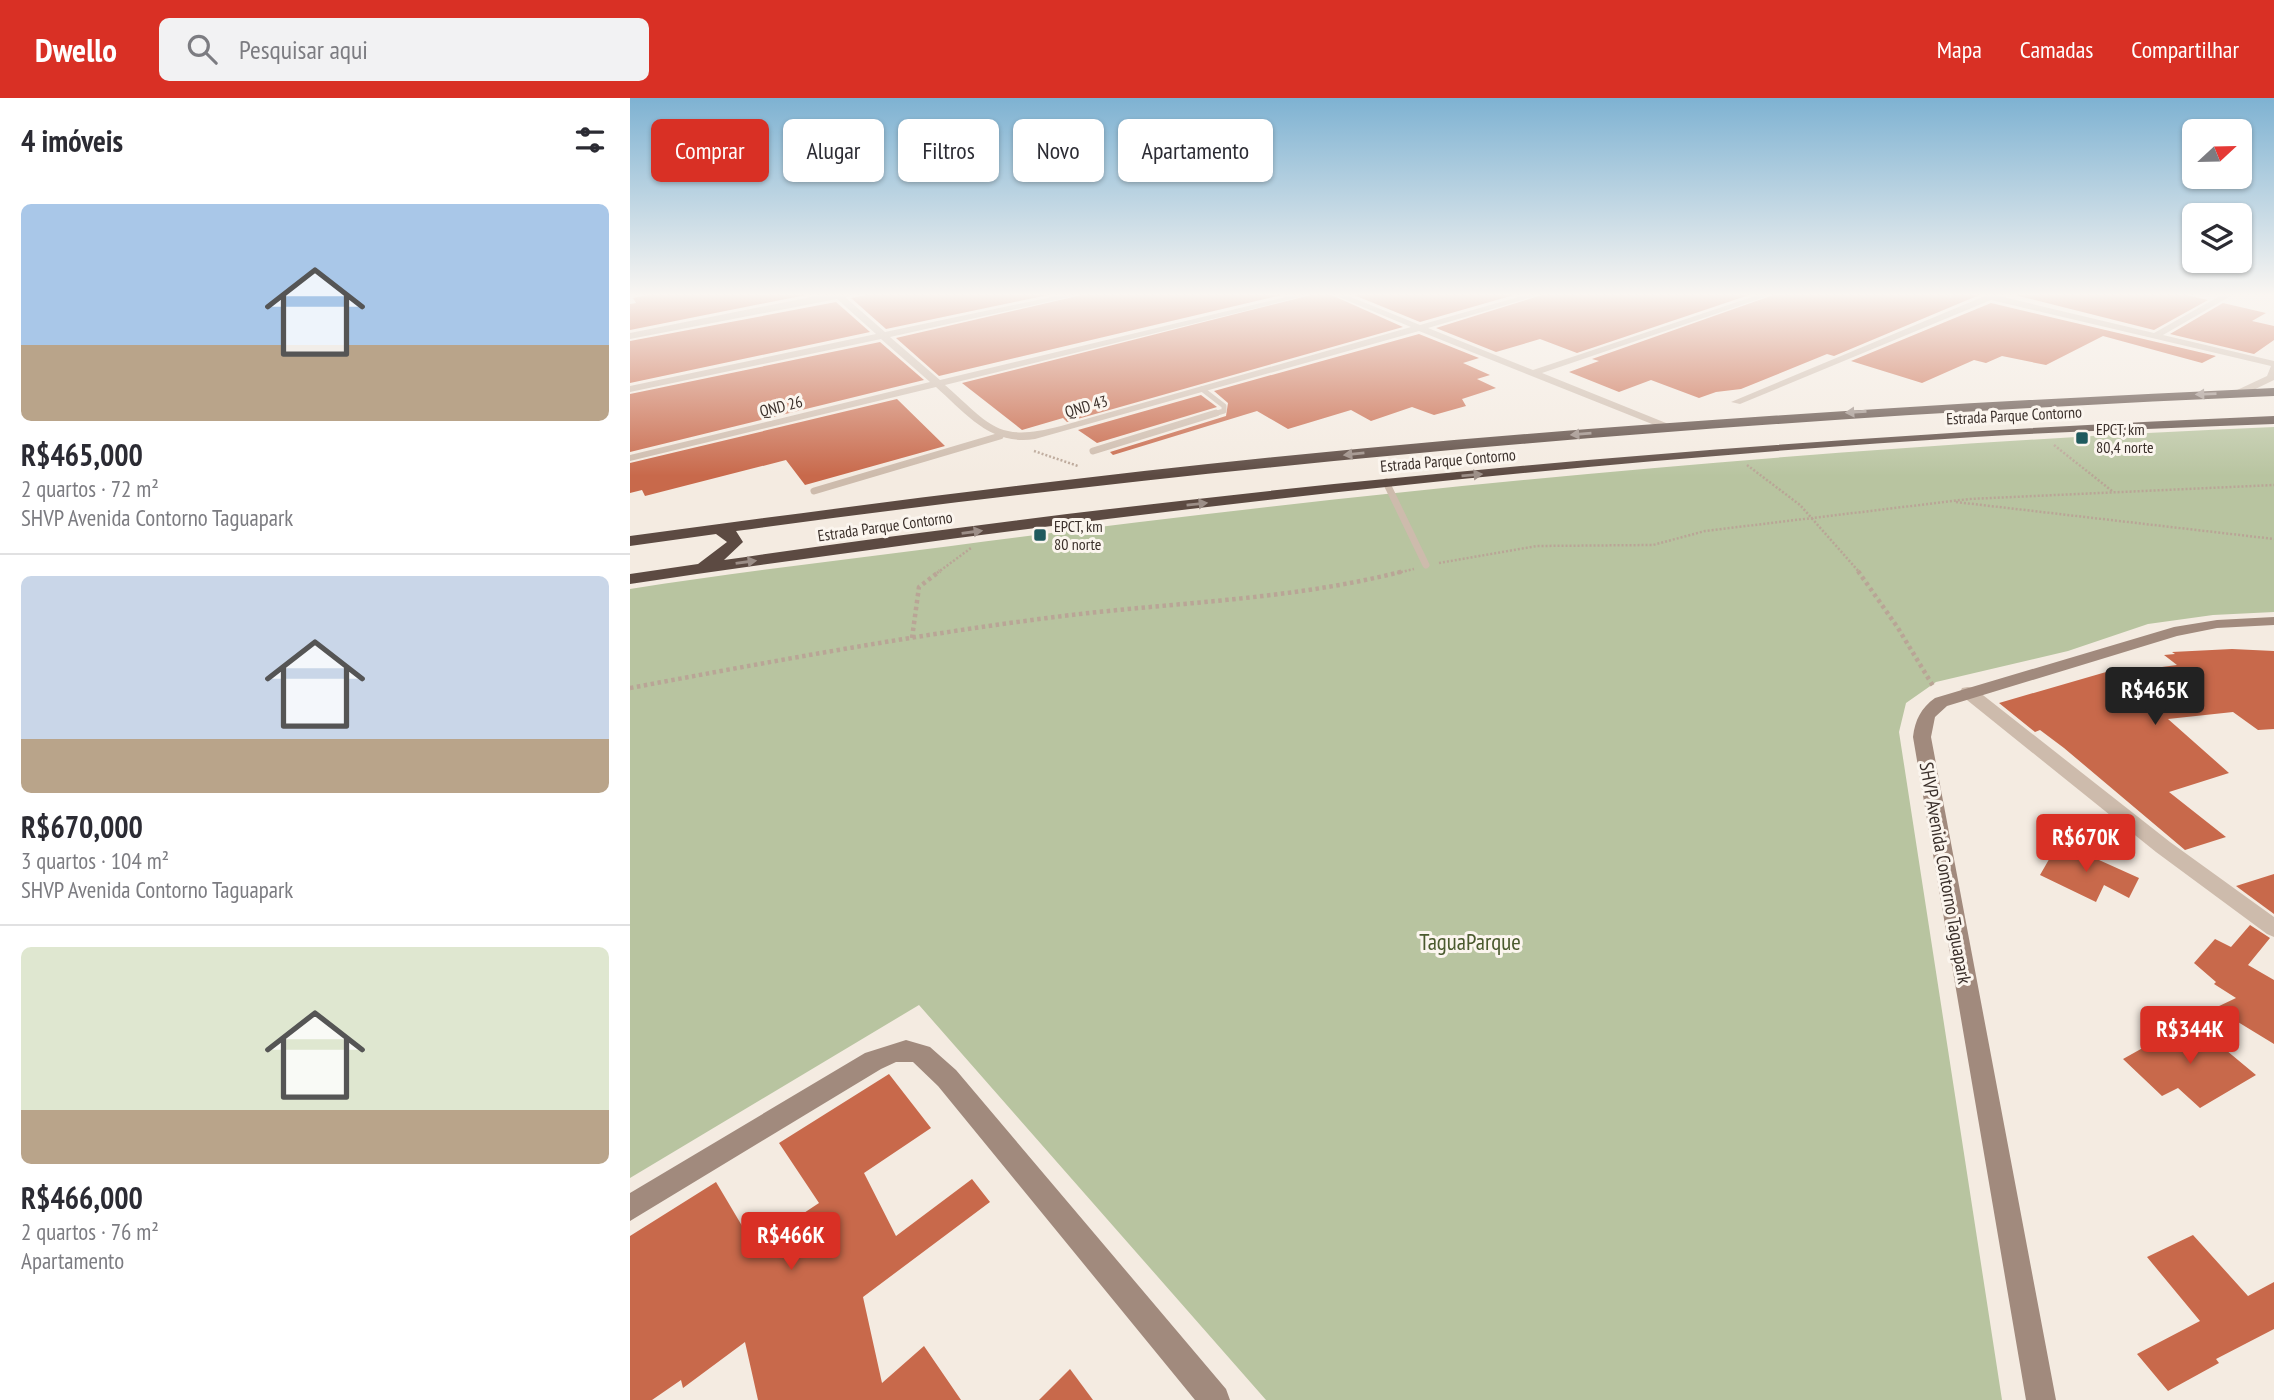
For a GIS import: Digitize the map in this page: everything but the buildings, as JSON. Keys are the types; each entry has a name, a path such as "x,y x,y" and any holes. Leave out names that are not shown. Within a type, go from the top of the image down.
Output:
{"highway":[{"name":"Estrada Parque Contorno","path":"630,541 1086,483 1442,446 1900,409 2274,391"},
{"path":"1900,409 1931,413 1950,423 1950,430 1936,436"},
{"name":"Estrada Parque Contorno","path":"630,579 996,529 1386,482 1936,436 2274,420"},
{"path":"1442,446 1422,456 1419,464 1423,470 1446,477"},
{"path":"695,569 718,558 735,542 734,536 716,528"}],"street":[{"path":"630,389 796,354"},
{"name":"QND 43","path":"905,354 1000,436 1016,439 1327,354"},
{"name":"QND 26","path":"630,458 1063,354"},
{"path":"1482,354 1620,411 1667,427"},
{"path":"1531,374 1591,354"},
{"path":"1736,402 1853,354"},
{"path":"2223,354 2274,366 2271,378 2239,393"},
{"path":"1620,411 1626,421 1622,431"},
{"path":"1941,702 2195,627 2274,621"},
{"path":"1968,692 2163,847 2274,928"},
{"name":"SHVP Avenida Contorno Taguapark","path":"1941,702 1927,715 1922,737 2044,1397"},
{"path":"630,1208 873,1061 891,1052 914,1050 931,1060 947,1078 1215,1400"}],"lane":[{"path":"1093,451 1224,411 1224,406 1202,389"},
{"path":"814,491 1000,436"},
{"path":"1386,482 1426,565"}],"path":[{"path":"2037,431 2112,491"},
{"path":"1016,439 1034,451 1086,469 1086,483"},
{"path":"1724,454 1756,470 1791,495 1886,608 1941,702"},
{"path":"630,688 912,638 1063,616 1370,582 1426,565 1537,546 1653,545 1705,531 1952,501 2274,485"},
{"path":"1952,501 2274,539"},
{"path":"912,638 919,587 974,546 995,539 996,529"}],"green space":[{"name":"TaguaParque","path":"2274,427 2274,612 2213,615 2148,624 2068,651 1936,682 1906,703 1899,732 2002,1400 1266,1400 919,1005 630,1178 630,589 1116,525 1446,488 1942,445"}],"place":[{"name":"EPCT, km 80,4 norte","path":"2082,438"},
{"name":"EPCT, km 80 norte","path":"1040,535"}]}
